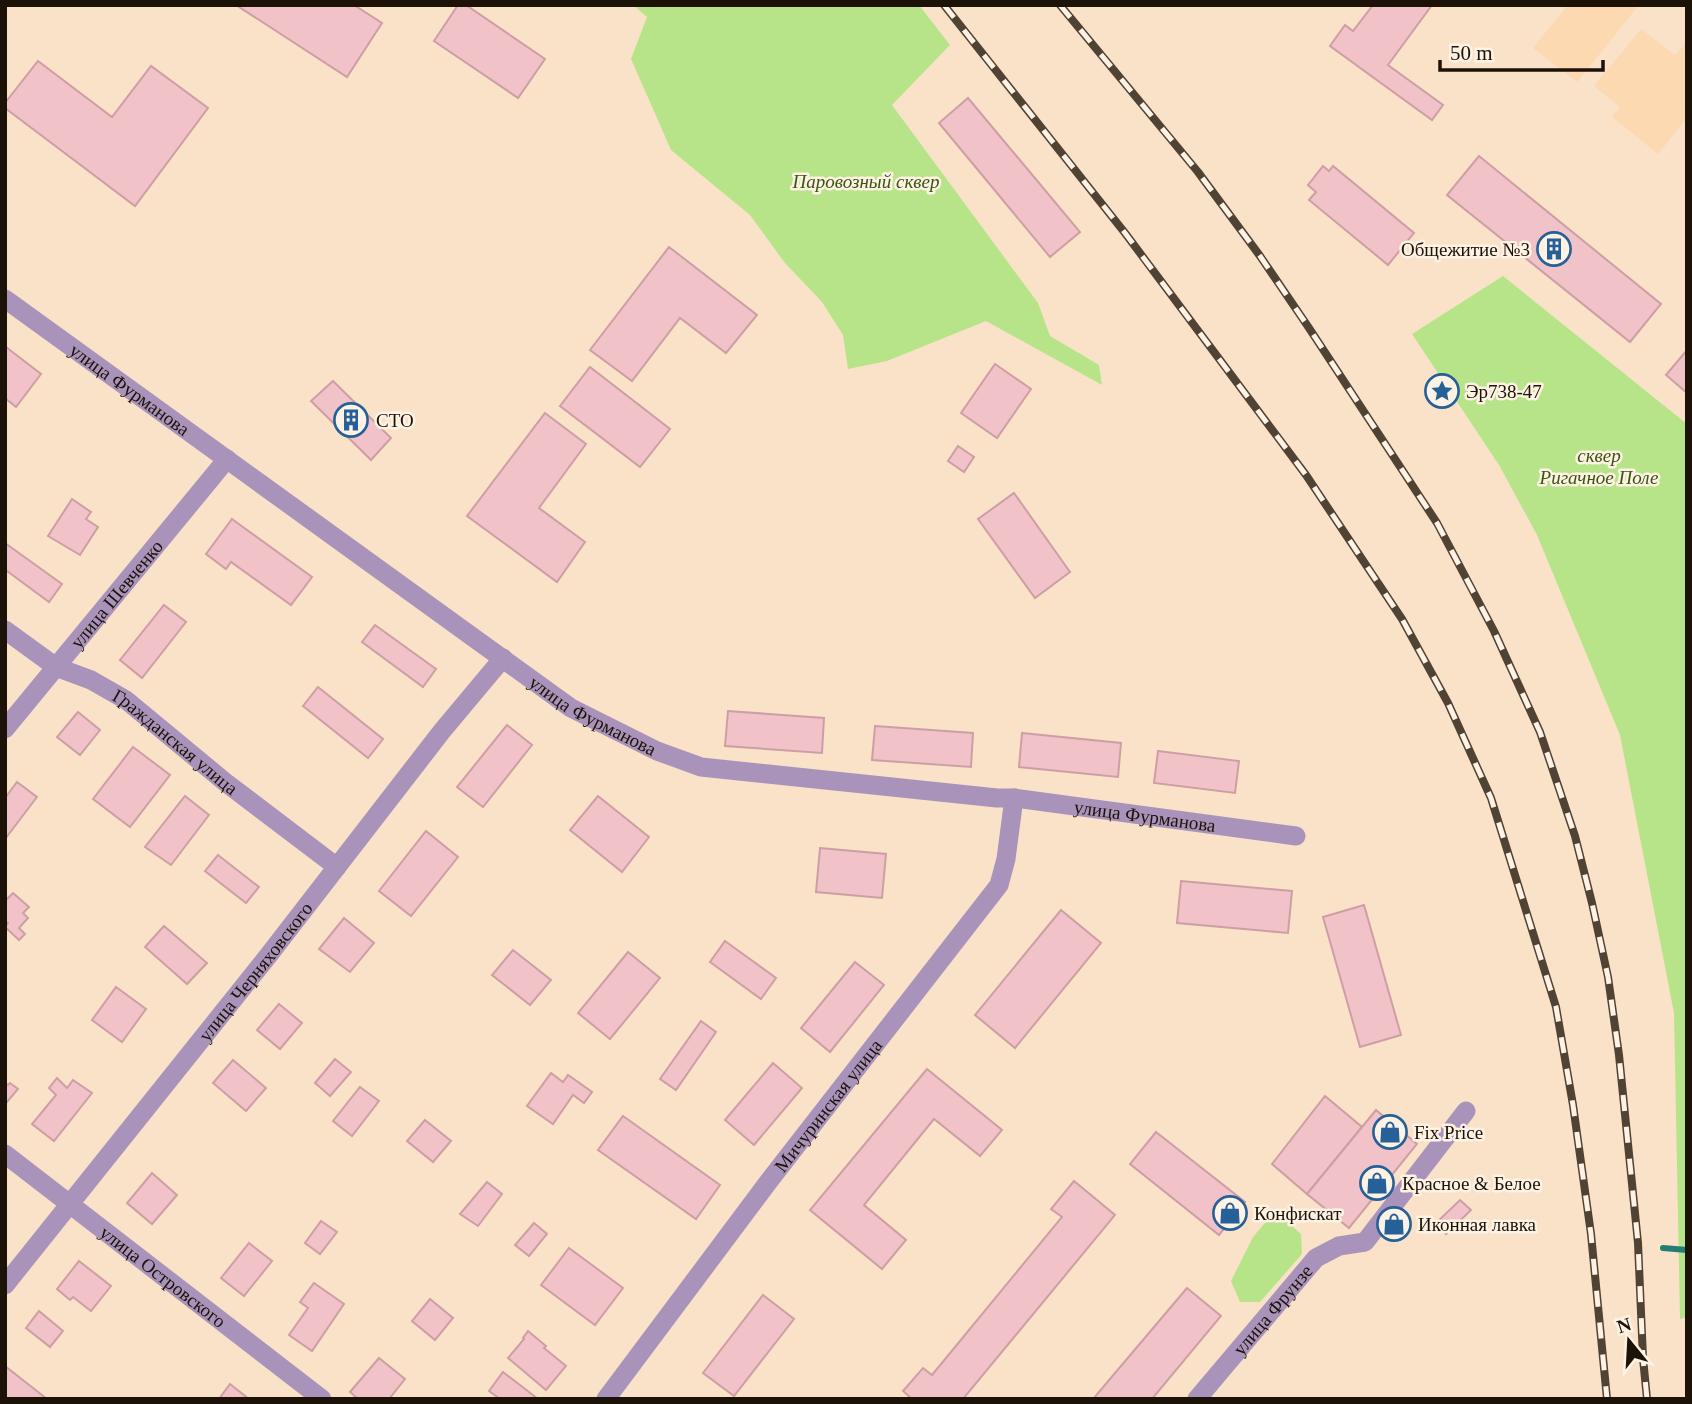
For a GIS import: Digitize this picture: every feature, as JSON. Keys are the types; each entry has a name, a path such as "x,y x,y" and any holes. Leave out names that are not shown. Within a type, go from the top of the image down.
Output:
{"street":[{"name":"улица Фурманова","path":"5,299 571,708 657,751 701,767 1014,798 1296,836"},
{"name":"улица Шевченко","path":"5,729 227,459"},
{"name":"Гражданская улица","path":"5,629 56,667 91,680 126,700 225,782 337,867"},
{"name":"улица Черняховского","path":"5,1285 260,967 442,731 503,658"},
{"name":"Мичуринская улица","path":"606,1399 785,1161 999,885 1006,859 1014,798"},
{"name":"улица Фрунзе","path":"1197,1399 1316,1258 1339,1246 1365,1242 1466,1111"},
{"name":"улица Островского","path":"5,1154 322,1399"}],"shaded area":[{"path":"1568,5 1639,5 1577,82 1533,48"},
{"path":"1641,29 1675,55 1687,41 1687,118 1658,154 1612,117 1620,107 1594,86"}],"green space":[{"name":"Паровозный сквер","path":"633,5 919,5 950,45 892,105 1038,303 1050,336 1099,365 1102,385 986,321 887,361 848,369 843,335 822,302 785,263 750,215 671,150 631,59 647,17"},
{"name":"сквер Ригачное Поле","path":"1503,276 1687,424 1687,1317 1680,1319 1674,1013 1620,735 1537,535 1499,465 1412,334"},
{"path":"1275,1211 1301,1234 1302,1254 1260,1302 1240,1302 1231,1281 1253,1237"}],"building":[{"path":"236,5 354,5 382,23 347,77"},
{"path":"458,5 466,5 545,59 518,98 434,41"},
{"path":"1373,5 1432,5 1388,65 1443,105 1432,120 1330,46 1345,25 1353,31"},
{"path":"38,61 112,117 151,66 208,108 135,206 5,108 5,103"},
{"path":"968,98 1080,232 1050,257 939,123"},
{"name":"Общежитие №3","path":"1479,156 1661,304 1630,342 1447,195"},
{"path":"1323,166 1329,171 1333,166 1414,233 1388,265 1309,200 1316,192 1308,185"},
{"path":"669,247 757,315 726,353 680,318 632,381 590,350"},
{"path":"6,347 41,374 16,407 5,398"},
{"path":"1687,350 1687,393 1666,375"},
{"path":"995,364 1031,389 997,438 961,413"},
{"path":"590,367 670,429 640,467 560,406"},
{"name":"СТО","path":"333,381 391,438 371,460 311,401"},
{"path":"545,413 586,444 539,508 585,542 557,582 467,516"},
{"path":"958,446 974,457 964,472 948,461"},
{"path":"1014,493 1070,572 1035,598 978,519"},
{"path":"72,499 91,512 86,519 98,527 80,555 48,536"},
{"path":"232,519 312,577 291,605 231,562 226,569 206,554"},
{"path":"5,543 62,584 49,602 7,571 5,573"},
{"path":"164,605 186,622 142,678 120,660"},
{"path":"375,625 436,669 423,687 362,642"},
{"path":"318,687 383,739 368,758 303,706"},
{"path":"728,711 824,718 822,753 725,746"},
{"path":"78,712 100,730 80,755 57,737"},
{"path":"507,725 532,745 483,807 457,787"},
{"path":"875,726 973,733 971,767 872,760"},
{"path":"1022,733 1121,743 1118,777 1019,767"},
{"path":"133,747 170,775 130,827 93,799"},
{"path":"1158,751 1239,761 1235,793 1154,783"},
{"path":"17,782 37,797 5,839 5,798"},
{"path":"185,796 209,815 171,865 145,847"},
{"path":"598,796 649,837 622,872 570,830"},
{"path":"426,831 458,857 411,916 379,891"},
{"path":"820,848 886,854 882,898 816,892"},
{"path":"218,855 259,887 246,903 205,871"},
{"path":"1181,881 1292,891 1288,933 1177,923"},
{"path":"13,893 29,907 23,913 28,918 19,928 25,934 19,940 5,927 8,923 5,921 5,901"},
{"path":"1364,905 1401,1035 1360,1047 1323,917"},
{"path":"1061,910 1101,943 1015,1048 975,1015"},
{"path":"344,918 374,943 350,972 319,949"},
{"path":"164,926 207,963 187,984 145,947"},
{"path":"725,941 776,978 761,999 710,962"},
{"path":"513,950 551,980 530,1005 492,975"},
{"path":"628,952 660,978 610,1039 578,1013"},
{"path":"855,962 884,985 830,1052 801,1028"},
{"path":"116,987 146,1009 122,1042 92,1020"},
{"path":"279,1004 302,1023 280,1049 257,1030"},
{"path":"701,1021 716,1032 676,1090 660,1079"},
{"path":"335,1059 351,1072 330,1096 315,1083"},
{"path":"233,1060 266,1088 246,1111 213,1083"},
{"path":"773,1063 802,1088 754,1145 725,1120"},
{"path":"927,1069 1002,1130 980,1156 934,1119 864,1205 906,1240 882,1269 810,1210"},
{"path":"551,1073 563,1082 568,1075 592,1092 584,1103 573,1095 553,1124 527,1106"},
{"path":"57,1078 67,1088 73,1080 92,1093 54,1141 32,1124 56,1095 49,1088"},
{"path":"5,1083 18,1089 7,1102 5,1101"},
{"path":"360,1087 379,1101 352,1136 333,1121"},
{"path":"1325,1096 1362,1127 1307,1194 1272,1164"},
{"path":"1376,1110 1417,1144 1349,1228 1307,1194"},
{"path":"623,1116 720,1185 696,1219 598,1150"},
{"path":"425,1120 451,1141 433,1162 407,1141"},
{"path":"1156,1132 1245,1202 1219,1235 1130,1164"},
{"path":"152,1173 177,1195 152,1224 127,1203"},
{"path":"1074,1181 1115,1215 963,1399 912,1399 903,1391 923,1368 932,1375 1062,1217 1051,1209"},
{"path":"487,1182 502,1194 478,1226 460,1214"},
{"path":"1460,1200 1471,1210 1446,1234 1436,1223"},
{"path":"321,1221 337,1232 320,1254 305,1243"},
{"path":"534,1223 547,1234 529,1256 515,1245"},
{"path":"249,1243 272,1261 244,1296 221,1278"},
{"path":"569,1248 623,1288 595,1325 541,1285"},
{"path":"79,1261 111,1286 91,1311 73,1297 70,1300 57,1289"},
{"path":"314,1283 344,1304 312,1351 289,1335 308,1308 300,1302"},
{"path":"1187,1288 1221,1316 1152,1399 1093,1399"},
{"path":"763,1295 794,1319 734,1396 703,1373"},
{"path":"430,1299 453,1318 435,1340 412,1321"},
{"path":"39,1311 63,1331 50,1347 26,1328"},
{"path":"528,1331 566,1366 546,1390 508,1358"},
{"path":"379,1358 405,1379 389,1399 358,1399 350,1392"},
{"path":"5,1366 47,1399 5,1399"},
{"path":"503,1372 538,1399 500,1399 489,1391"},
{"path":"230,1384 249,1399 219,1399"}],"waterway":[{"path":"1663,1248 1687,1250"}],"railway":[{"path":"944,5 1125,233 1306,475 1402,619 1448,703 1491,798 1556,1007 1591,1234 1607,1399"},
{"path":"1060,5 1198,172 1309,328 1437,523 1494,631 1540,732 1575,836 1608,977 1619,1055 1638,1243 1647,1399"}],"place":[{"name":"Общежитие №3","path":"1554,249"},
{"name":"Эр738-47","path":"1442,391"},
{"name":"СТО","path":"351,420"},
{"name":"Fix Price","path":"1390,1132"},
{"name":"Красное & Белое","path":"1377,1183"},
{"name":"Конфискат","path":"1230,1213"},
{"name":"Иконная лавка","path":"1394,1224"}]}
